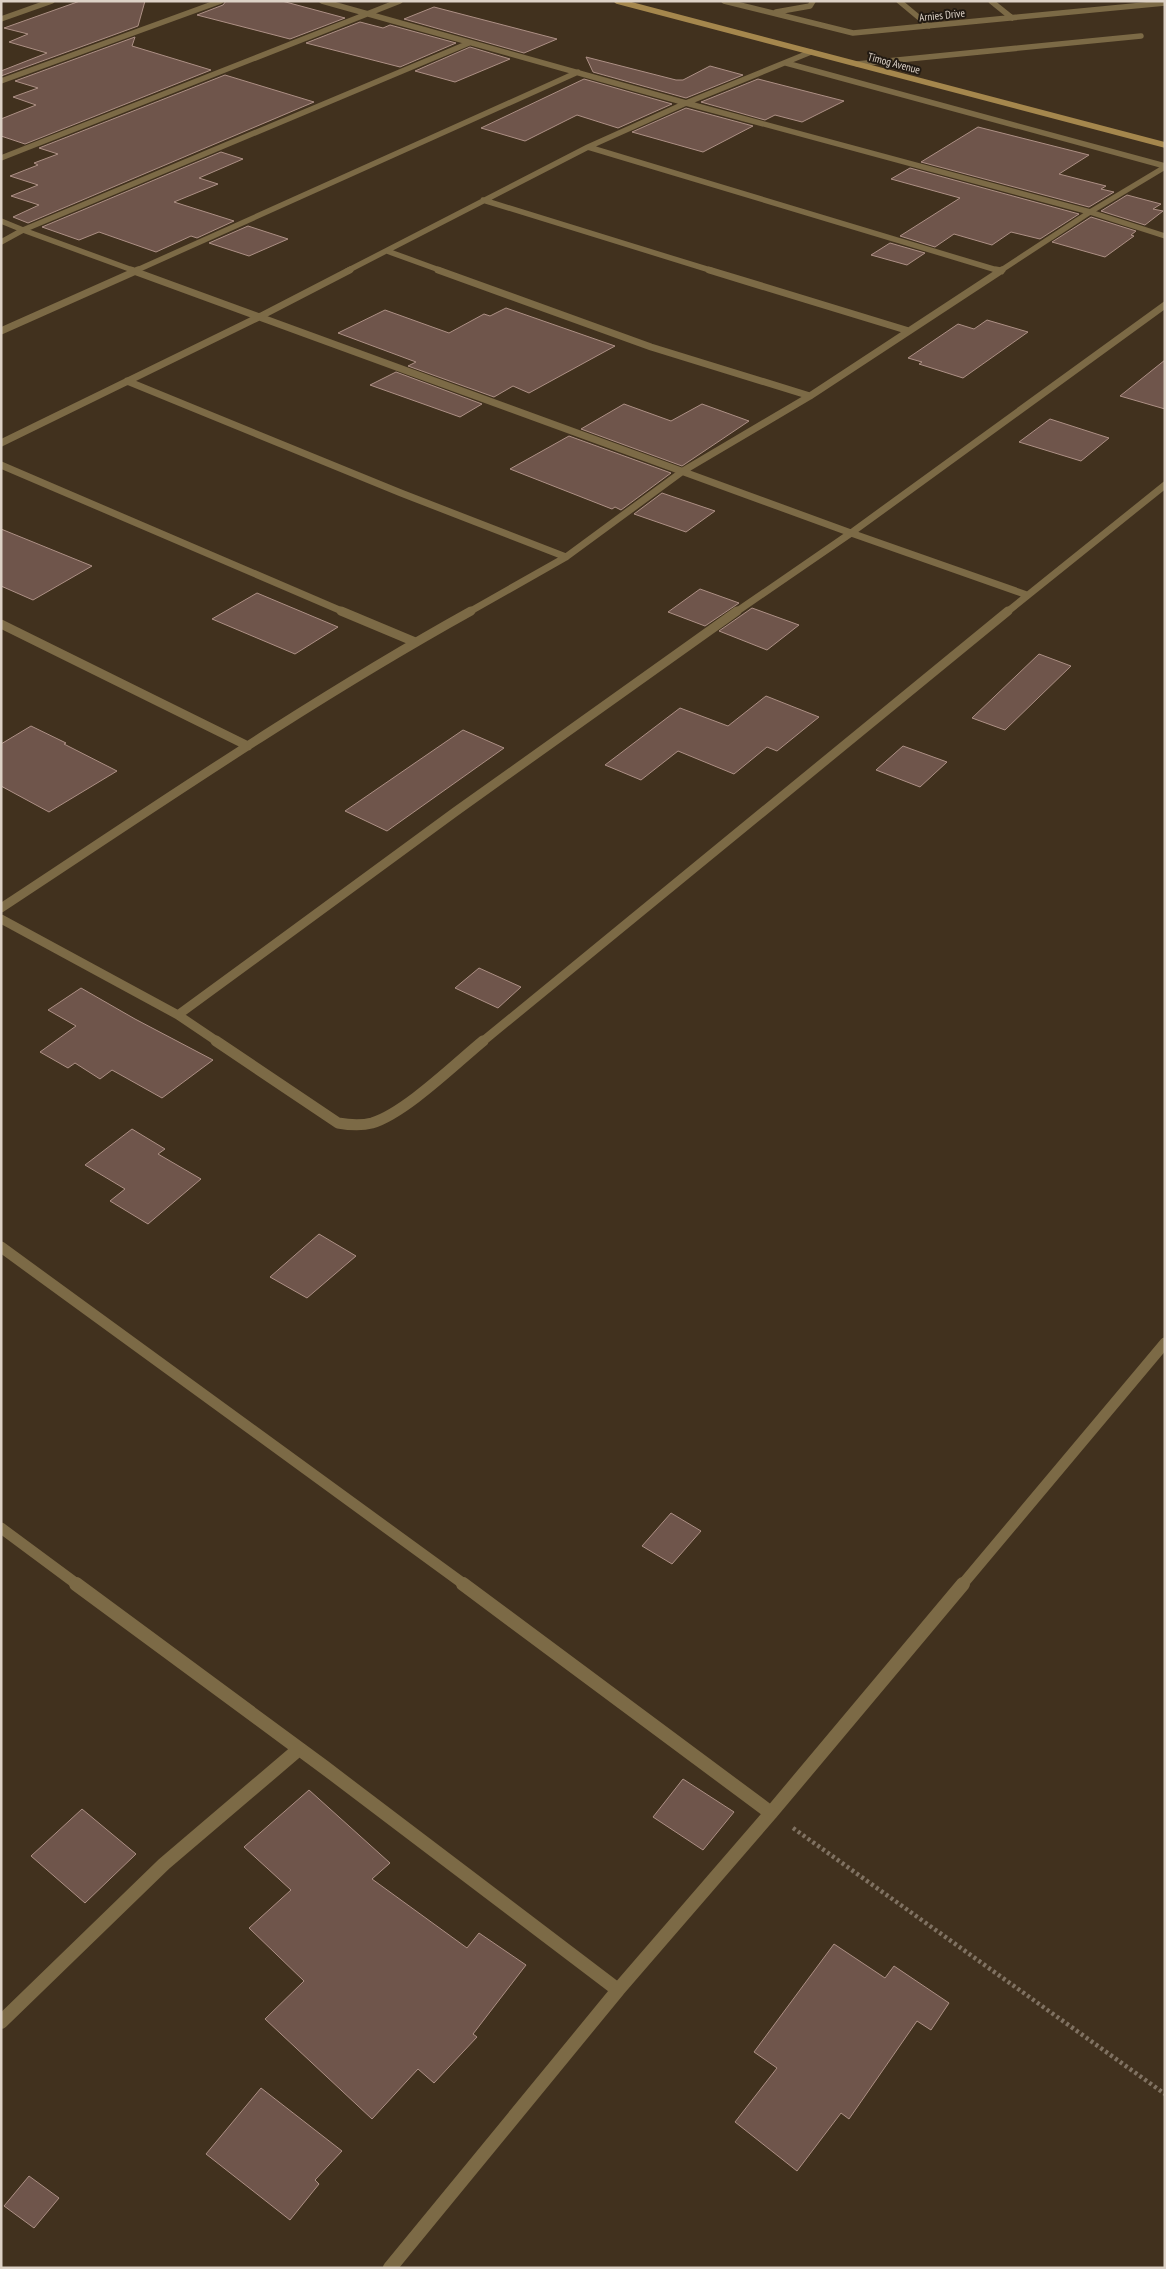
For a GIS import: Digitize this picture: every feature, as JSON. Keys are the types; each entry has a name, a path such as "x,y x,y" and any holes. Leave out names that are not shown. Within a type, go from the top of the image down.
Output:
{"main road":[{"name":"Timog Avenue","path":"617,1 1165,145"}],"street":[{"path":"1,19 52,1"},
{"path":"1,81 220,1"},
{"path":"322,1 686,103 1090,212 1165,236"},
{"path":"1,158 400,1"},
{"name":"Arnies Drive","path":"724,1 853,33 1165,3"},
{"path":"770,13 810,6 813,4 813,1"},
{"path":"899,1 929,26"},
{"path":"991,1 1012,18"},
{"path":"857,64 1141,36"},
{"path":"1,242 23,230 469,43"},
{"path":"1,444 261,316 588,147 686,103 811,52"},
{"path":"786,63 1165,166"},
{"path":"1,331 578,72"},
{"path":"588,147 1001,271"},
{"path":"1,908 248,746 415,642 566,557 683,471 810,396 1090,212 1165,166"},
{"path":"483,200 909,331"},
{"path":"1,221 851,533 1027,595"},
{"path":"387,251 651,347 810,396"},
{"path":"178,1015 463,806 709,630 851,533 1165,305"},
{"path":"127,381 401,493 566,557"},
{"path":"1,465 415,642"},
{"path":"1,919 178,1015 338,1123 359,1126 374,1124 395,1113 1027,595 1165,485"},
{"path":"1,624 248,746"},
{"path":"1,1247 359,1506 772,1813"},
{"path":"390,2268 618,1990 772,1813 1165,1343"},
{"path":"1,1528 299,1749 618,1990"},
{"path":"1,2022 164,1864 299,1749"}],"path":[{"path":"772,1813 1165,2094"}],"building":[{"path":"80,1 145,1 138,26 1,76 1,71 47,53 9,42 28,34 4,28"},
{"path":"226,1 282,1 345,18 290,39 197,15 223,5"},
{"path":"434,7 557,39 524,53 404,19"},
{"path":"360,22 383,28 390,25 456,43 400,67 306,43"},
{"path":"135,37 132,46 211,70 25,144 1,136 1,119 36,105 13,97 38,88 15,81"},
{"path":"470,47 510,59 455,82 415,71"},
{"path":"586,57 676,80 683,80 710,66 743,75 686,98 593,72"},
{"path":"225,75 314,102 28,223 13,217 39,205 11,196 38,185 10,176 38,165 34,163 58,154 39,148"},
{"path":"584,79 672,104 618,128 577,115 525,141 481,128"},
{"path":"758,79 844,101 802,122 775,115 765,120 701,102"},
{"path":"686,108 753,126 703,152 632,132"},
{"path":"978,127 1089,155 1059,174 1106,186 1101,189 1114,192 1089,207 921,162"},
{"path":"221,152 243,159 199,178 218,184 174,202 234,221 197,238 191,236 156,252 99,232 79,240 42,227"},
{"path":"910,168 1079,214 1040,239 1011,232 992,245 954,234 935,247 900,236 960,198 891,179"},
{"path":"1127,195 1161,204 1153,209 1163,211 1145,225 1101,211"},
{"path":"1091,217 1136,231 1131,235 1134,236 1105,257 1052,242"},
{"path":"248,226 288,239 249,256 209,243"},
{"path":"890,243 925,253 907,265 871,255"},
{"path":"506,308 615,346 529,393 513,386 494,397 408,366 416,362 338,333 385,310 449,333 484,314 490,316"},
{"path":"987,320 1028,332 963,378 919,364 922,362 908,358 958,324 974,329"},
{"path":"1165,360 1165,409 1120,396"},
{"path":"396,372 482,404 460,417 370,385"},
{"path":"624,404 671,421 702,404 749,421 682,466 581,429"},
{"path":"1050,419 1109,438 1081,461 1019,442"},
{"path":"569,436 671,473 621,510 615,507 612,509 510,469"},
{"path":"662,493 715,511 686,532 634,514"},
{"path":"1,529 92,566 33,600 1,586"},
{"path":"700,589 739,603 705,626 668,612"},
{"path":"257,593 338,627 295,654 212,619"},
{"path":"752,608 799,625 767,650 719,631"},
{"path":"1039,654 1071,666 1005,730 972,718"},
{"path":"766,696 819,717 777,751 767,747 734,774 678,751 641,780 605,765 680,708 728,726"},
{"path":"31,726 117,771 49,812 1,786 1,744"},
{"path":"463,730 504,748 387,831 345,811"},
{"path":"903,746 947,762 920,787 876,770"},
{"path":"479,968 521,987 498,1008 455,988"},
{"path":"81,988 213,1060 162,1098 112,1070 100,1079 75,1063 68,1068 40,1052 76,1026 48,1010"},
{"path":"132,1129 165,1149 158,1154 201,1179 148,1224 110,1201 125,1189 85,1165"},
{"path":"319,1234 356,1256 307,1298 270,1277"},
{"path":"671,1513 701,1531 672,1564 642,1546"},
{"path":"683,1779 734,1812 703,1850 653,1817"},
{"path":"309,1790 390,1863 372,1879 467,1948 479,1933 526,1965 473,2034 477,2037 434,2083 418,2069 372,2119 265,2019 304,1981 249,1928 291,1890 244,1847"},
{"path":"82,1809 136,1854 85,1903 31,1856"},
{"path":"834,1944 885,1978 894,1966 949,2003 931,2030 917,2021 849,2119 841,2113 797,2171 735,2122 777,2068 754,2052"},
{"path":"261,2088 342,2151 315,2180 319,2184 290,2220 206,2154"},
{"path":"29,2176 59,2198 34,2228 4,2206"}]}
